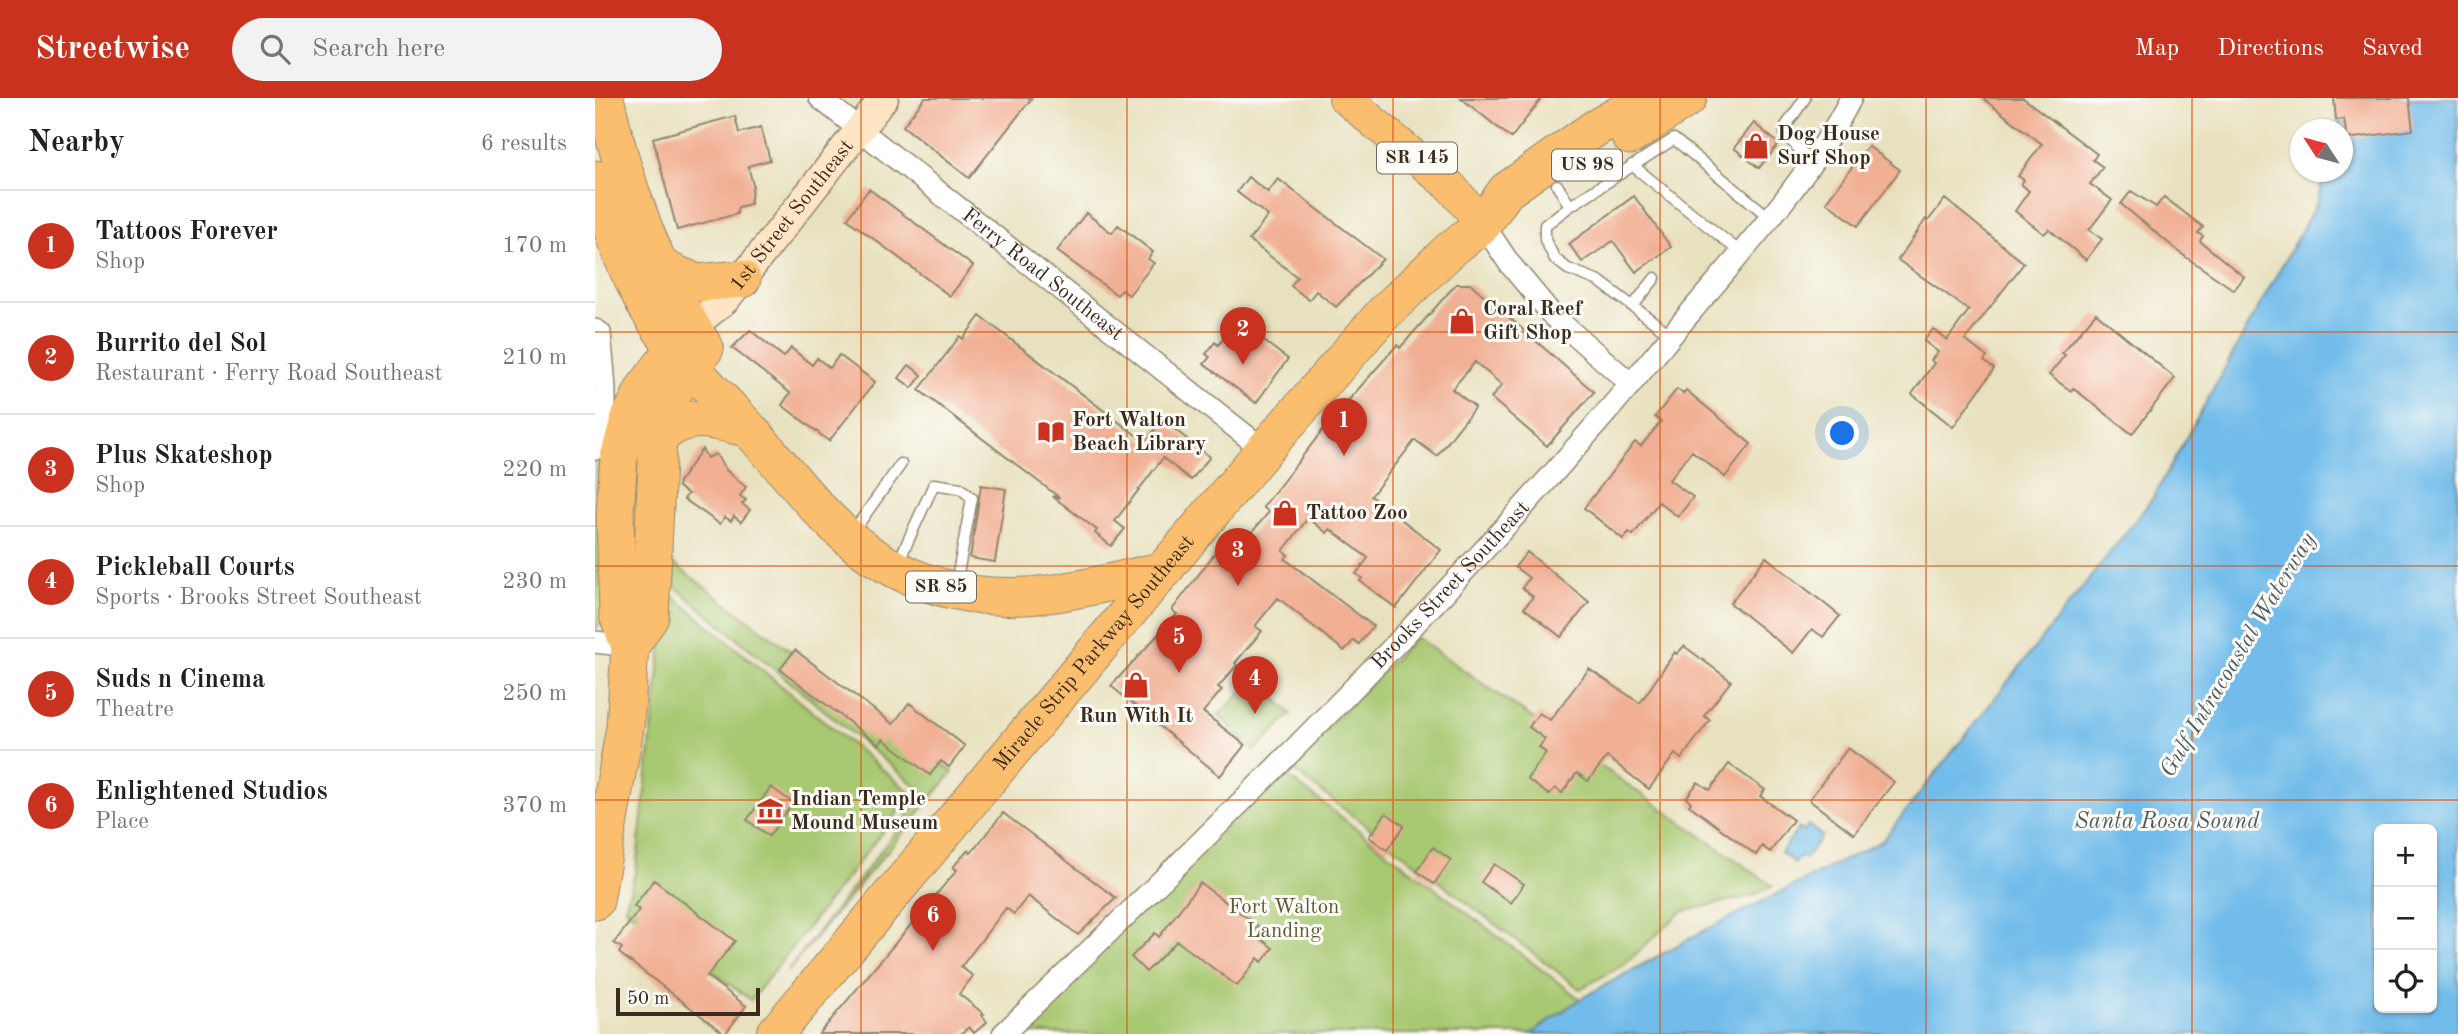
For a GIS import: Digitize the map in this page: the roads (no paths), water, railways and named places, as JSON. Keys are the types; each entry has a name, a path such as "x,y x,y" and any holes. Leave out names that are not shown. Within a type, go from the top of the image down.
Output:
{"highway":[{"name":"SR 85","path":"605,98 636,202 690,348"},
{"name":"US 98","path":"1483,224 1506,191 1594,129 1648,98"},
{"name":"US 98","path":"1483,224 1564,195 1688,98"},
{"name":"SR 85","path":"595,179 608,220 643,301 690,348 722,375 743,423 797,488 848,537 896,569 954,590 1025,597 1059,593 1165,570"},
{"name":"Miracle Strip Parkway Southeast","path":"775,1034 1264,450 1384,313 1483,224"},
{"path":"662,268 697,283 734,289"},
{"path":"613,644 650,617 657,438 690,348"},
{"path":"595,901 625,727 613,644 618,615 615,522 617,471 622,440 653,374 690,348"},
{"path":"657,438 671,425 699,418 743,423"}],"main road":[{"name":"SR 145","path":"1345,98 1451,187 1483,224"}],"street":[{"name":"Ferry Road Southeast","path":"820,98 1264,450"},
{"name":"1st Street Southeast","path":"690,348 884,98"},
{"name":"Brooks Street Southeast","path":"1003,1034 1341,699 1431,606 1631,384 1812,163 1851,98"},
{"path":"1483,224 1509,263 1553,316 1631,384"},
{"path":"598,331 605,413 599,441"}],"lane":[{"path":"1805,98 1786,126 1785,134 1812,163"},
{"path":"1671,335 1599,281 1568,269 1555,259 1545,240 1545,225 1564,195 1632,165 1674,139 1769,217"},
{"path":"1632,165 1740,252"},
{"path":"1633,306 1655,278"},
{"path":"848,537 901,464"},
{"path":"896,569 934,484 960,488 972,498 954,590"}],"water":[{"name":"Santa Rosa Sound","path":"2346,98 2458,98 2458,1034 1531,1034 1580,999 1700,933 1882,841 2153,498 2317,202 2322,182 2353,182 2353,119 2340,119"},
{"path":"1808,825 1822,836 1805,859 1800,856 1795,863 1781,852 1799,828 1804,832"}],"place":[{"name":"Dog House Surf Shop","path":"1756,146"},
{"name":"Coral Reef Gift Shop","path":"1462,321"},
{"name":"Burrito del Sol","path":"1243,365"},
{"name":"Fort Walton Beach Library","path":"1051,432"},
{"name":"Tattoos Forever","path":"1344,456"},
{"name":"Tattoo Zoo","path":"1285,513"},
{"name":"Plus Skateshop","path":"1238,586"},
{"name":"Suds n Cinema","path":"1179,673"},
{"name":"Run With It","path":"1136,685"},
{"name":"Pickleball Courts","path":"1255,714"},
{"name":"Indian Temple Mound Museum","path":"770,811"},
{"name":"Enlightened Studios","path":"933,951"}],"water label":[{"name":"Gulf Intracoastal Waterway","path":"2238,655"}],"park label":[{"name":"Fort Walton Landing","path":"1284,919"}]}
